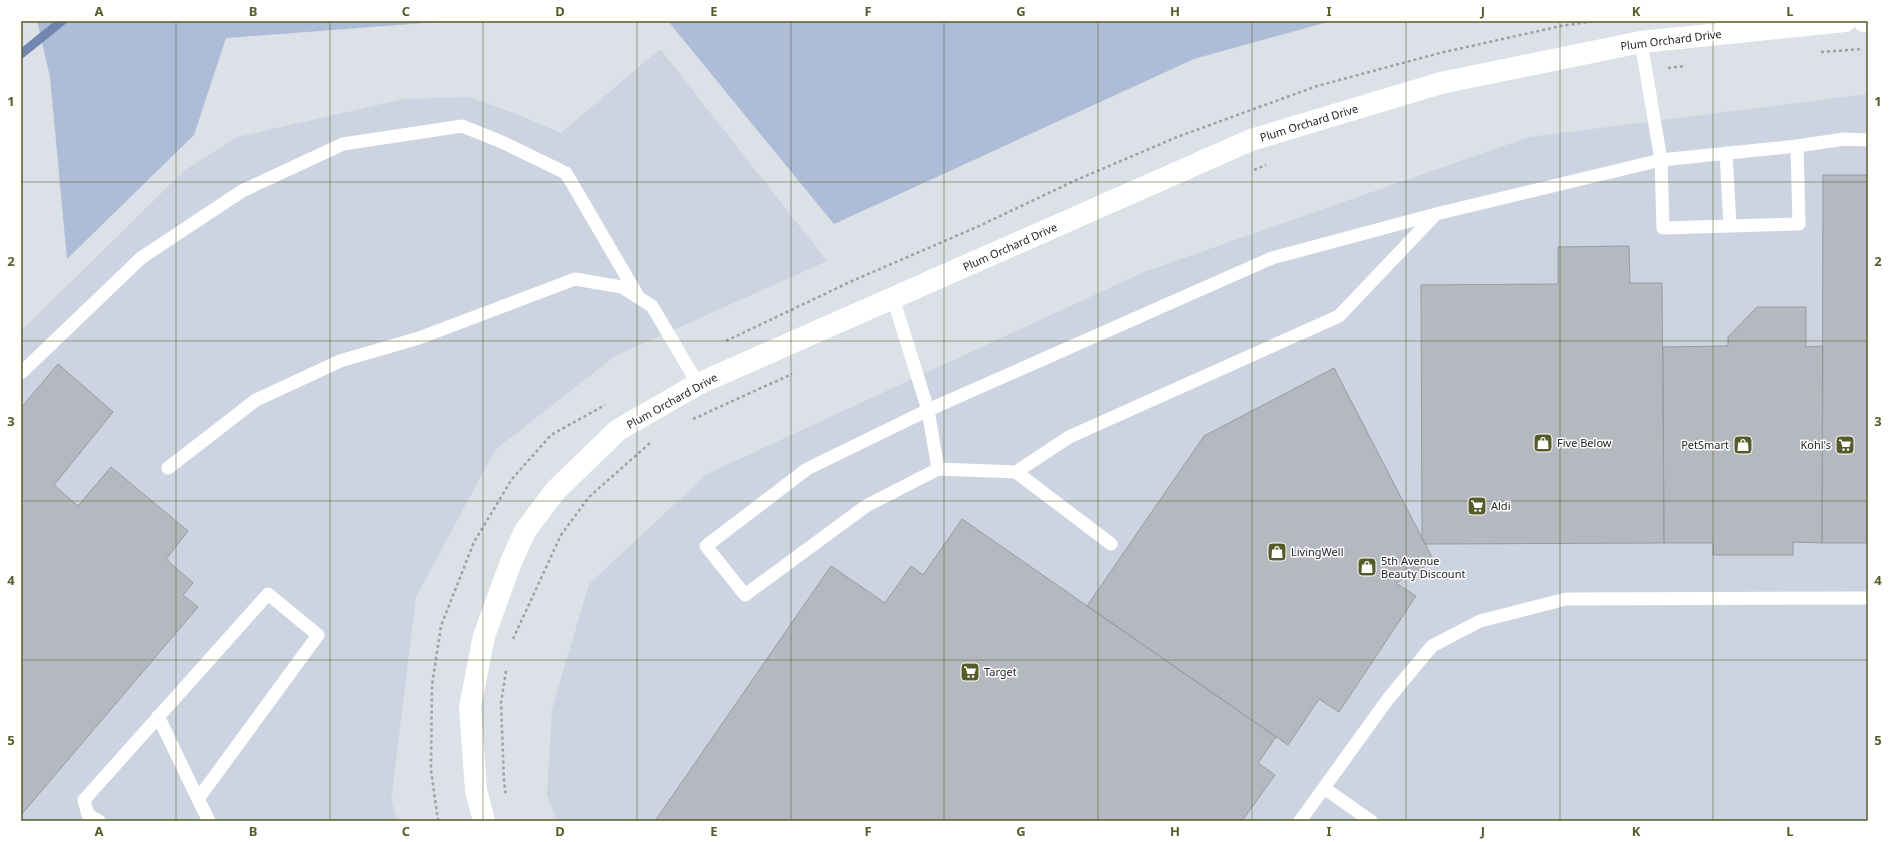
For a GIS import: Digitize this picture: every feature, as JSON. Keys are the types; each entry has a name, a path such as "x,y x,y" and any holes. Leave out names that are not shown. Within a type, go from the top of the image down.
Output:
{"street":[{"name":"Plum Orchard Drive","path":"484,821 476,790 470,708 484,636 511,562 525,531 556,490 618,430 698,384 1251,140 1441,83 1641,42 1845,21"}],"lane":[{"path":"1641,42 1661,160 1663,228 1799,224 1797,146"},
{"path":"21,373 141,258 242,190 343,144 462,126 502,142 566,174 639,298"},
{"path":"1111,544 1016,472 938,469 866,506 745,595 706,546 807,468 928,410 1272,258 1436,214 1661,160 1797,146 1844,139 1868,140"},
{"path":"1726,153 1730,226"},
{"path":"1016,472 1069,437 1339,316 1436,214"},
{"path":"168,468 256,400 340,362 419,338 575,279 622,287 652,306 698,384"},
{"path":"893,298 928,410 938,469"},
{"path":"99,821 88,815 84,800 268,594 318,635 198,799"},
{"path":"1300,821 1388,699 1432,646 1480,621 1566,599 1868,598"},
{"path":"158,716 209,821"},
{"path":"1324,788 1371,821"}],"path":[{"path":"1250,171 1272,163"},
{"path":"689,421 795,372"},
{"path":"510,645 561,535 589,497 654,440"},
{"path":"506,667 501,703 504,782 507,798"}],"shaded area":[{"path":"37,21 450,21 226,38 194,135 67,259 50,77"},
{"path":"668,21 1331,21 1194,59 834,224"},
{"path":"660,49 827,261 615,356 495,450 416,597 391,801 398,821 21,821 21,331 185,170 237,137 404,99 469,97 519,115 561,133"},
{"path":"1868,94 1868,821 557,821 547,795 552,709 589,584 707,474 1144,272 1529,137"}],"building":[{"name":"Kohl's","path":"1823,175 1868,175 1868,543 1822,543"},
{"name":"Five Below","path":"1629,246 1630,283 1662,283 1664,543 1425,544 1422,539 1421,285 1558,284 1558,247"},
{"name":"PetSmart","path":"1757,307 1806,307 1806,347 1823,346 1822,543 1793,542 1793,555 1713,555 1713,543 1664,543 1663,347 1728,346 1728,337"},
{"path":"58,364 113,412 54,485 78,506 111,467 188,531 166,559 193,583 183,595 198,607 21,815 21,408"},
{"name":"LivingWell","path":"1334,368 1434,561 1396,583 1416,596 1339,712 1319,699 1288,745 1087,606 1204,436"},
{"name":"Target","path":"962,519 1276,737 1258,763 1275,775 1242,821 655,821 831,566 885,603 911,566 923,575"}],"waterway":[{"path":"21,54 62,21"}],"place":[{"name":"Five Below","path":"1543,443"},
{"name":"PetSmart","path":"1743,445"},
{"name":"Kohl's","path":"1845,445"},
{"name":"Aldi","path":"1477,506"},
{"name":"LivingWell","path":"1277,552"},
{"name":"5th Avenue Beauty Discount","path":"1367,567"},
{"name":"Target","path":"970,672"}]}
